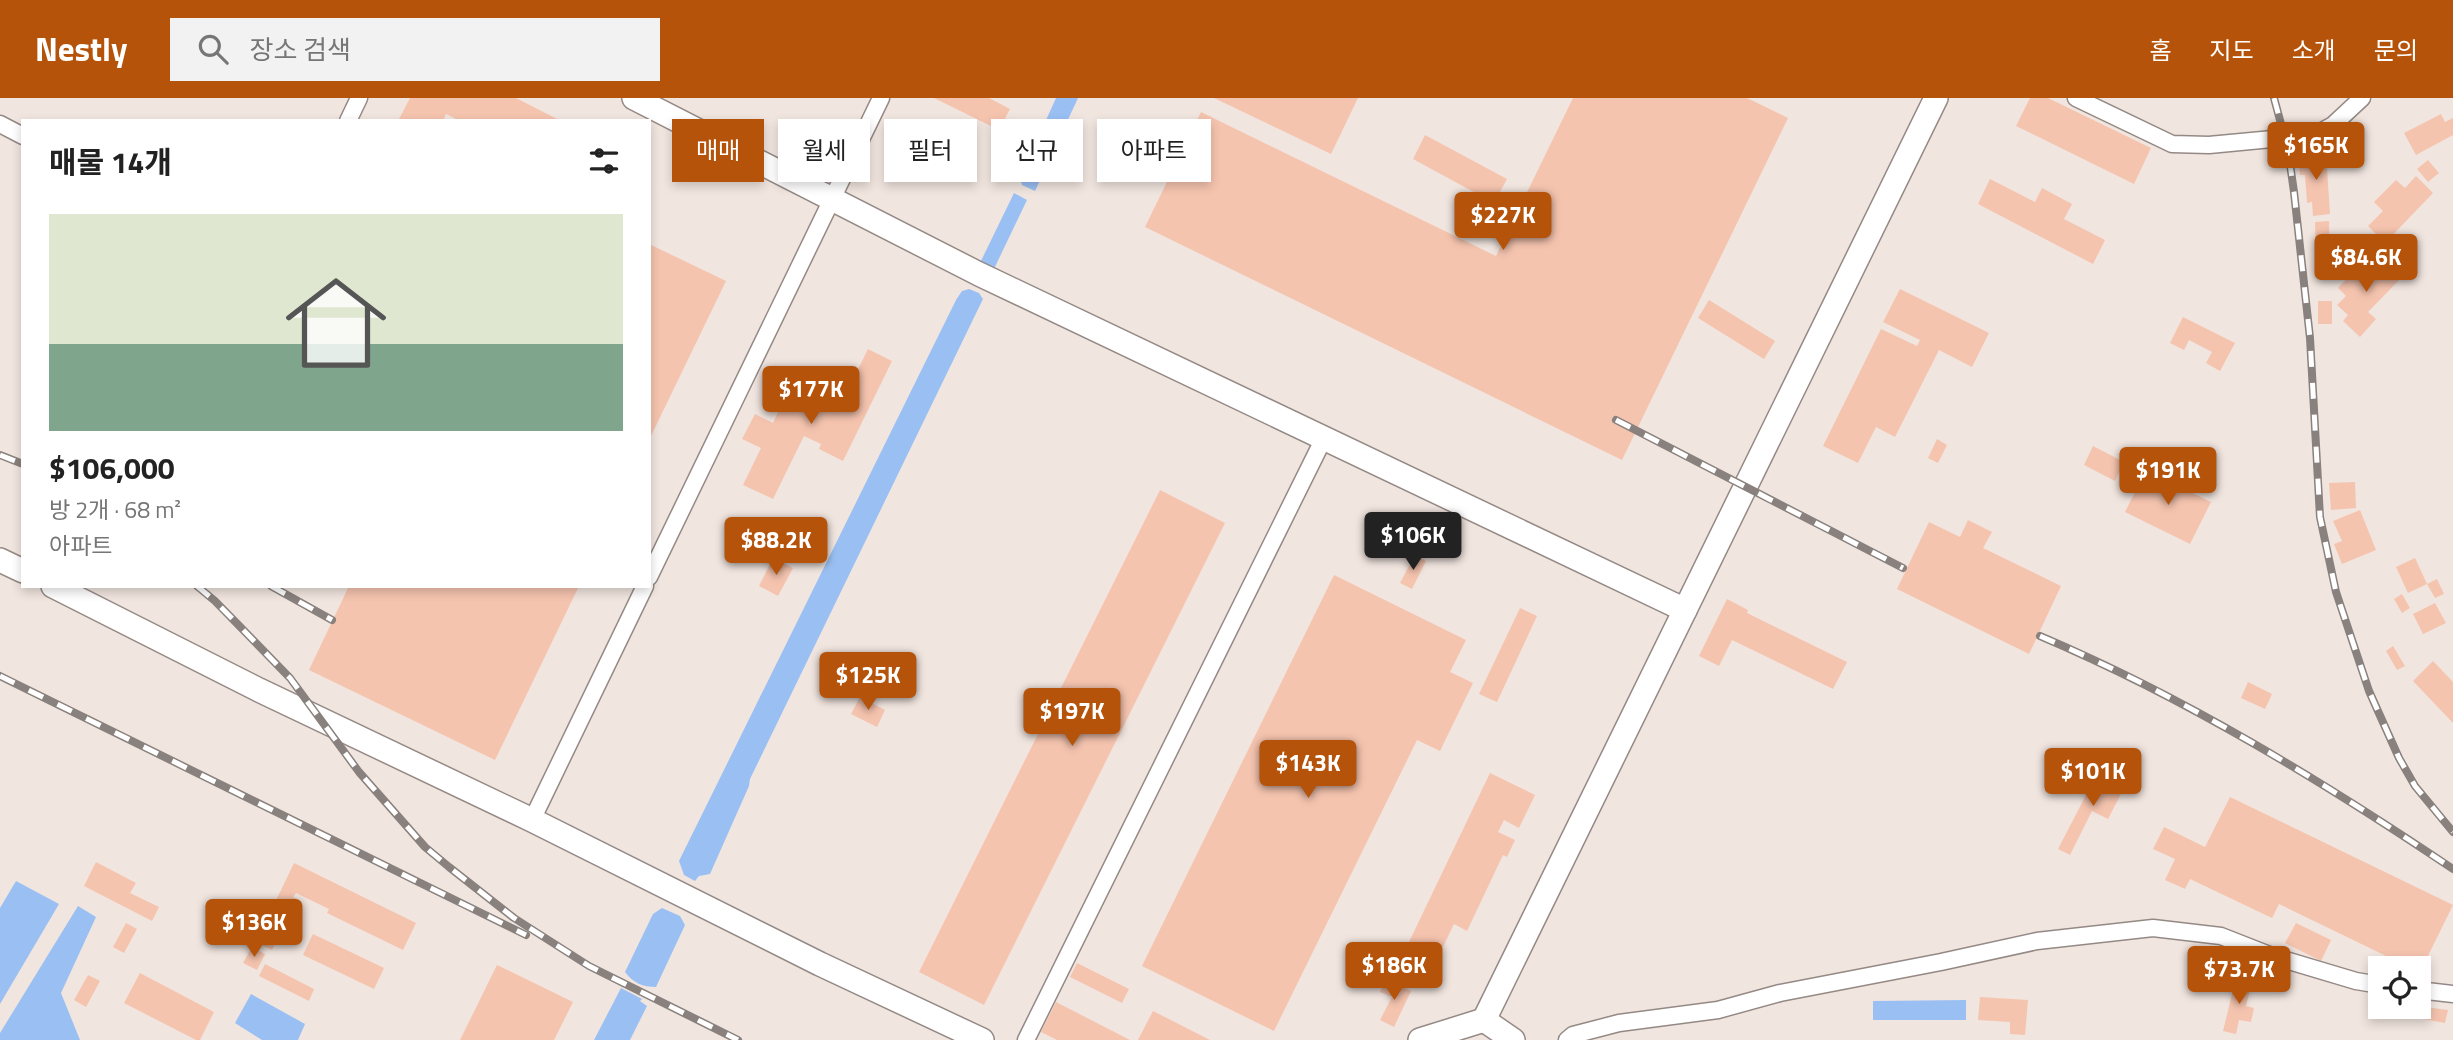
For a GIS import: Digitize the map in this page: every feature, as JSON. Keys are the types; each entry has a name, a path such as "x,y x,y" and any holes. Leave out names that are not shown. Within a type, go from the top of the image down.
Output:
{"street":[{"path":"349,119 359,98"},
{"path":"634,98 979,274 1685,610"},
{"path":"651,573 881,98"},
{"path":"1420,1040 1484,1020 1936,98"},
{"path":"2076,98 2172,144 2209,145 2315,135 2333,125 2362,98"},
{"path":"0,124 21,135"},
{"path":"1026,1040 1324,438"},
{"path":"0,560 21,570"},
{"path":"57,588 820,964 982,1040"},
{"path":"532,820 644,588"},
{"path":"1567,1040 1573,1035 1619,1023 1718,1010 1780,993 2038,941 2153,928 2221,936 2272,956 2368,983"},
{"path":"2431,991 2453,994"},
{"path":"1484,1020 1513,1040"}],"water":[{"path":"1056,98 1078,98 1068,119 1047,119"},
{"path":"1021,182 1039,182 1035,191"},
{"path":"1014,193 1027,200 993,271 979,265"},
{"path":"969,289 979,293 983,299 750,779 710,874 699,876 695,881 684,875 679,861 956,300 962,291"},
{"path":"16,881 59,904 0,1004 0,908"},
{"path":"78,906 96,917 61,993 80,1040 0,1040 0,1033"},
{"path":"662,908 680,916 685,925 656,987 647,986 635,982 625,972 653,914"},
{"path":"621,988 642,999 640,1001 647,1006 630,1040 594,1040"},
{"path":"251,994 305,1024 298,1040 262,1040 235,1023"},
{"path":"1966,1000 1966,1020 1873,1020 1873,1001"}],"building":[{"path":"410,98 516,98 557,119 456,119 446,114 444,119 399,119"},
{"path":"934,98 989,98 1010,109 1005,119 991,119 991,126"},
{"path":"1214,98 1358,98 1331,154"},
{"path":"1573,98 1747,98 1788,118 1622,460 1145,227 1167,182 1211,182 1211,119 1198,119 1201,112 1496,256"},
{"path":"2030,98 2048,98 2151,148 2134,184 2016,126"},
{"path":"2441,114 2445,122 2453,118 2453,135 2416,155 2404,133"},
{"path":"1425,135 1507,179 1494,203 1413,159"},
{"path":"2326,153 2330,214 2313,216 2312,202 2307,203 2305,175 2300,175 2298,155"},
{"path":"2428,160 2439,173 2428,182 2417,169"},
{"path":"2416,176 2433,193 2385,243 2368,226 2383,211 2374,202 2396,180 2405,188"},
{"path":"1990,179 2035,202 2042,188 2072,204 2064,219 2105,240 2093,264 1978,204"},
{"path":"2329,221 2330,259 2316,260 2315,222"},
{"path":"651,245 726,281 651,436"},
{"path":"2387,259 2404,275 2368,312 2376,319 2360,337 2343,321 2348,315 2337,305 2346,296 2338,288 2360,265 2371,276"},
{"path":"1900,289 1989,333 1972,367 1939,350 1895,437 1876,427 1858,463 1823,446 1881,329 1917,346 1920,340 1883,322"},
{"path":"1709,300 1775,341 1764,359 1698,318"},
{"path":"2318,301 2332,301 2332,324 2318,324"},
{"path":"2183,317 2235,343 2220,371 2206,363 2212,352 2189,340 2184,350 2170,343"},
{"path":"868,349 892,361 843,461 819,449 821,444 804,436 773,499 743,485 761,448 742,439 755,414 773,423 790,386 838,410"},
{"path":"1937,439 1947,445 1938,463 1928,458"},
{"path":"2093,446 2124,462 2115,481 2084,465"},
{"path":"2146,470 2211,502 2190,544 2125,512"},
{"path":"2355,482 2356,508 2331,510 2329,483"},
{"path":"1160,490 1225,523 984,1005 919,972"},
{"path":"2360,510 2376,550 2342,564 2334,544 2342,541 2333,521"},
{"path":"1968,520 1992,532 1983,548 2061,586 2029,654 1897,589 1929,522 1960,537"},
{"path":"1415,555 1426,561 1412,589 1400,583"},
{"path":"773,558 793,568 778,596 759,586"},
{"path":"2415,558 2427,584 2408,593 2396,567"},
{"path":"1334,575 1466,640 1450,672 1473,683 1440,751 1417,740 1274,1031 1142,966"},
{"path":"2437,579 2444,594 2435,598 2427,584"},
{"path":"348,588 578,588 495,760 309,670"},
{"path":"2402,594 2410,608 2402,613 2394,599"},
{"path":"1727,599 1748,610 1747,613 1847,662 1833,689 1732,640 1719,666 1699,656"},
{"path":"2435,603 2446,623 2423,634 2413,614"},
{"path":"1520,608 1537,616 1497,702 1479,694"},
{"path":"2393,646 2405,666 2397,670 2386,651"},
{"path":"2433,661 2453,682 2453,723 2413,681"},
{"path":"2248,682 2272,694 2265,709 2241,698"},
{"path":"860,697 885,710 877,727 851,714"},
{"path":"2098,772 2125,786 2108,819 2092,811 2070,855 2058,849"},
{"path":"1490,773 1535,795 1519,828 1504,820 1498,832 1515,840 1507,857 1503,855 1467,931 1454,924 1426,982 1397,967"},
{"path":"2230,797 2453,905 2428,956 2386,956 2279,904 2272,918 2190,879 2185,889 2165,880 2175,859 2153,849 2164,827 2205,847"},
{"path":"96,862 136,883 130,893 159,907 152,921 84,886"},
{"path":"294,863 416,923 403,950 327,913 329,909 296,893 293,897 297,899 272,950 256,942"},
{"path":"126,923 137,929 124,953 113,947"},
{"path":"2296,923 2331,940 2321,961 2285,943"},
{"path":"313,934 384,968 374,989 303,955"},
{"path":"252,947 265,954 257,970 243,963"},
{"path":"1077,963 1129,989 1122,1003 1070,977"},
{"path":"265,964 314,989 309,1001 259,976"},
{"path":"497,965 573,1002 554,1040 460,1040"},
{"path":"140,973 214,1012 200,1040 124,1003"},
{"path":"88,975 100,981 86,1007 74,1000"},
{"path":"2236,978 2252,982 2246,1006 2254,1008 2251,1022 2239,1020 2236,1034 2223,1031"},
{"path":"1386,979 1411,991 1394,1027 1380,1020 1392,997 1380,992"},
{"path":"1980,997 2028,1000 2025,1035 2010,1034 2010,1022 1978,1020"},
{"path":"1056,1002 1130,1040 1057,1040 1041,1032"},
{"path":"2431,1008 2448,1010 2445,1023 2423,1019 2431,1019"},
{"path":"1153,1011 1210,1040 1138,1040"}],"railway":[{"path":"2274,98 2288,150 2294,192 2310,338 2320,517 2336,592 2369,691 2399,758 2415,786 2453,832"},
{"path":"1616,420 1903,568"},
{"path":"0,455 21,463"},
{"path":"199,588 290,678 359,772 425,847 514,918 589,966 738,1040"},
{"path":"275,588 332,620"},
{"path":"2040,636 2148,686 2252,743 2354,804 2453,869"},
{"path":"0,676 526,935"}]}
